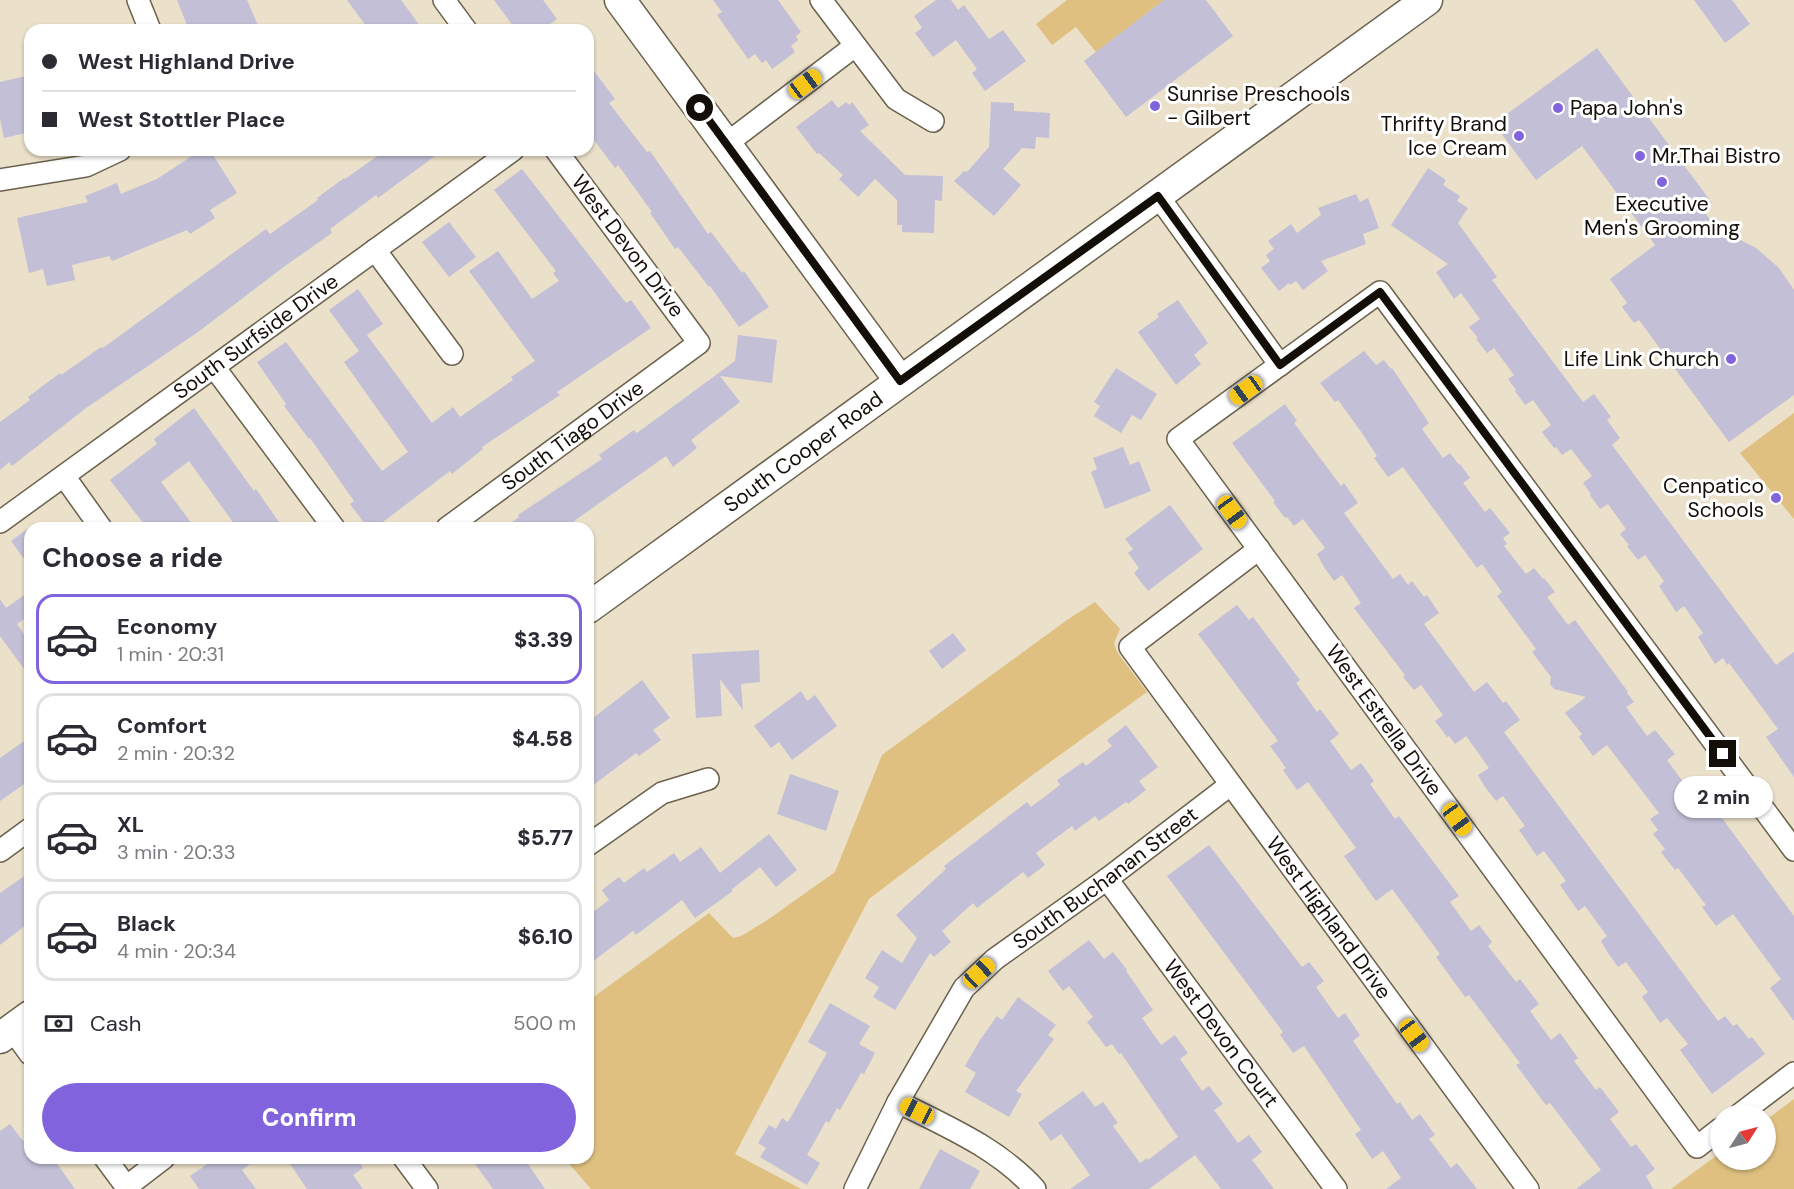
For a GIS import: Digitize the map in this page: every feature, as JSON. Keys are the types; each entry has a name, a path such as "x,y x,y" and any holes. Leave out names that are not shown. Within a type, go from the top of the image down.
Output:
{"main road":[{"path":"620,0 900,381"},
{"name":"South Cooper Road","path":"594,604 1427,0"}],"street":[{"path":"138,0 148,24"},
{"path":"444,0 462,24"},
{"path":"821,0 896,99 933,121"},
{"path":"726,144 855,46"},
{"path":"0,180 86,166 107,156"},
{"name":"South Surfside Drive","path":"0,522 505,156"},
{"name":"West Devon Drive","path":"560,156 699,343"},
{"path":"1158,196 1280,365 1380,292 1794,850"},
{"path":"375,250 452,354"},
{"name":"South Tiago Drive","path":"455,522 699,343"},
{"name":"West Estrella Drive","path":"1280,365 1178,439 1697,1147 1710,1137"},
{"path":"214,367 330,522"},
{"path":"64,476 97,522"},
{"name":"West Highland Drive","path":"1259,549 1130,647 1528,1189"},
{"path":"594,841 662,793 708,779"},
{"name":"South Buchanan Street","path":"855,1189 898,1102 964,987 995,959 1107,879 1230,785"},
{"path":"0,851 24,833"},
{"name":"West Devon Court","path":"1107,879 1336,1189"},
{"path":"14,1028 24,1044"},
{"path":"1753,1104 1794,1073"},
{"path":"898,1102 973,1140 1021,1174 1035,1189"},
{"path":"109,1164 127,1188 157,1164"},
{"path":"408,1164 427,1189"}],"shaded area":[{"path":"1067,0 1164,0 1096,52 1076,27 1052,45 1036,24"},
{"path":"1794,413 1794,519 1740,453"},
{"path":"1095,602 1120,629 1114,643 1117,652 1147,692 1035,773 869,899 735,1154 801,1189 591,1189 569,1164 594,1164 594,997 709,913 733,938 741,936 835,872 882,755"},
{"path":"1794,1099 1794,1189 1671,1189 1710,1160 1710,1170 1776,1170 1776,1112"}],"building":[{"path":"177,0 247,0 257,24 187,24"},
{"path":"347,0 401,0 419,24 365,24"},
{"path":"494,0 543,0 557,19 550,24 512,24"},
{"path":"713,0 778,0 801,32 796,36 798,40 791,46 795,52 772,69 766,60 762,63 755,54 748,59 717,15 722,12"},
{"path":"936,0 951,0 958,10 964,5 989,39 1003,30 1026,61 985,91 972,73 977,69 956,40 933,57 915,33 922,28 914,16"},
{"path":"1164,0 1206,0 1233,36 1126,117 1084,61"},
{"path":"1694,0 1732,0 1750,24 1725,43"},
{"path":"1597,48 1712,203 1703,210 1718,231 1756,248 1779,268 1794,290 1794,395 1729,442 1639,320 1634,323 1622,307 1627,303 1610,279 1655,245 1582,146 1536,180 1501,133 1503,117"},
{"path":"594,71 615,99 609,103 647,152 650,151 708,234 711,232 742,273 744,271 769,307 739,327 678,247 675,249 618,165 615,168 594,140"},
{"path":"24,76 24,133 4,138 0,119 0,82"},
{"path":"832,100 838,108 846,102 849,105 852,102 869,125 860,131 905,175 943,176 942,201 935,200 934,233 902,232 902,225 897,225 897,200 875,179 858,197 839,179 843,175 819,153 817,154 796,127"},
{"path":"991,102 1014,103 1014,111 1050,113 1049,138 1036,137 1035,149 1022,148 1003,169 1021,185 994,216 954,181 964,171 967,172 989,147"},
{"path":"192,156 214,156 237,193 210,210 215,218 190,234 187,230 112,261 109,256 72,265 75,280 47,286 43,269 29,273 17,218 88,202 85,196 117,183 121,194 157,179"},
{"path":"378,156 435,156 378,198 376,195 330,229 332,233 198,332 86,408 12,466 9,462 0,470 0,422 30,400 28,397 60,373 61,375 101,347 103,348 266,229 270,234"},
{"path":"1428,168 1446,180 1443,185 1460,196 1457,201 1468,208 1458,223 1497,277 1492,280 1583,402 1594,394 1611,417 1607,420 1620,438 1612,445 1776,665 1794,652 1794,777 1766,737 1778,729 1729,663 1727,665 1723,658 1715,664 1698,637 1703,633 1684,606 1676,612 1659,586 1664,581 1645,555 1638,560 1627,546 1629,545 1620,534 1626,529 1608,504 1600,509 1590,495 1583,483 1592,476 1571,449 1562,455 1556,447 1554,448 1542,432 1551,425 1533,400 1525,405 1508,379 1514,375 1494,348 1487,353 1476,339 1478,338 1469,327 1480,319 1461,293 1454,299 1436,272 1448,264 1391,225"},
{"path":"522,169 626,303 631,300 651,328 557,392 560,395 482,447 483,449 452,474 450,471 383,522 364,522 350,504 354,501 310,438 284,406 286,404 257,362 286,342 382,471 408,452 344,362 359,351 329,310 358,289 383,324 367,335 432,423 453,407 460,417 513,380 511,377 535,361 469,271 498,251 532,299 559,281 553,273 556,271 494,190"},
{"path":"1356,194 1360,202 1368,198 1379,228 1363,234 1366,244 1321,261 1328,271 1303,290 1296,281 1290,285 1289,283 1279,291 1261,268 1270,261 1266,255 1274,249 1268,241 1291,224 1297,233 1321,215 1318,208"},
{"path":"449,222 476,257 449,277 422,242"},
{"path":"1178,300 1208,343 1194,355 1201,364 1176,385 1138,332 1159,317 1157,314"},
{"path":"738,335 777,340 772,383 720,376 740,402 691,440 697,448 673,467 666,456 575,522 512,522 519,517 518,515 602,459 599,455 634,430 637,433 735,361"},
{"path":"1364,351 1376,365 1384,360 1392,368 1429,423 1422,429 1443,458 1450,453 1460,464 1470,478 1463,483 1485,512 1490,508 1510,533 1503,538 1507,544 1504,546 1526,574 1534,568 1555,592 1547,597 1568,625 1575,620 1628,692 1634,702 1626,707 1647,736 1655,730 1675,754 1667,760 1689,790 1697,784 1794,916 1794,1021 1770,988 1781,979 1733,914 1716,926 1702,907 1706,905 1678,868 1675,870 1661,852 1665,849 1653,834 1658,830 1650,819 1659,813 1607,745 1593,756 1579,737 1582,734 1565,713 1586,697 1554,689 1550,684 1551,677 1532,652 1536,649 1497,596 1502,592 1482,564 1477,568 1403,467 1388,477 1374,458 1377,456 1362,433 1338,400 1335,402 1320,383"},
{"path":"1116,368 1157,394 1141,420 1132,415 1121,433 1094,416 1100,406 1094,402"},
{"path":"1285,404 1297,421 1294,423 1341,486 1344,483 1358,503 1344,513 1393,579 1400,574 1408,585 1412,581 1424,597 1427,595 1439,613 1424,624 1474,692 1487,682 1503,703 1506,701 1520,720 1504,732 1718,1021 1725,1016 1733,1026 1737,1024 1749,1039 1752,1037 1765,1054 1712,1094 1680,1050 1688,1044 1667,1018 1660,1023 1642,997 1648,992 1626,962 1618,967 1601,941 1607,936 1585,906 1578,911 1560,885 1566,881 1544,851 1537,856 1519,830 1525,826 1503,796 1496,801 1485,787 1478,775 1489,768 1466,736 1455,744 1449,736 1447,737 1435,721 1443,715 1421,685 1414,690 1403,677 1405,675 1354,608 1361,603 1342,575 1334,581 1324,567 1317,554 1325,548 1303,519 1294,526 1287,517 1285,518 1232,443"},
{"path":"194,408 279,522 233,522 189,461 161,482 191,522 142,522 110,480 157,444 154,439"},
{"path":"1123,447 1130,465 1139,461 1151,491 1105,509 1091,472 1097,469 1093,458"},
{"path":"1170,505 1203,549 1148,591 1134,573 1139,568 1128,553 1133,549 1125,539"},
{"path":"24,531 24,559 11,541"},
{"path":"24,595 24,619 17,624 24,634 24,669 0,636 0,599 6,608"},
{"path":"1237,605 1249,620 1253,617 1300,680 1296,683 1317,712 1320,709 1339,734 1330,741 1351,770 1361,763 1374,781 1370,784 1395,819 1399,816 1459,896 1450,902 1471,931 1479,925 1492,942 1488,946 1516,982 1520,979 1539,1004 1530,1011 1551,1040 1560,1033 1578,1058 1574,1061 1596,1090 1600,1087 1619,1112 1610,1119 1631,1147 1636,1144 1655,1169 1646,1176 1653,1189 1576,1189 1601,1170 1550,1103 1546,1105 1516,1065 1520,1063 1469,995 1465,997 1436,957 1440,954 1392,889 1376,901 1344,856 1356,848 1308,782 1297,790 1283,770 1286,768 1270,746 1278,741 1198,634"},
{"path":"953,633 966,650 942,669 929,651"},
{"path":"759,650 760,682 741,684 743,710 720,679 722,716 696,718 692,654"},
{"path":"642,680 670,718 653,730 661,740 639,756 636,753 594,784 594,717"},
{"path":"801,691 807,701 815,695 837,726 792,760 779,742 771,748 754,726"},
{"path":"1126,725 1158,767 1139,781 1146,790 1099,821 1095,816 1075,831 1072,826 1036,853 1045,865 1028,878 1023,872 977,908 973,903 942,931 951,942 934,957 930,953 895,1010 873,997 879,987 865,978 882,950 902,963 917,938 896,915 946,869 944,866 1027,802 1031,807 1060,785 1057,780 1083,762 1086,766 1112,746 1107,740"},
{"path":"24,741 24,784 0,801 0,758"},
{"path":"790,774 839,791 826,831 777,814"},
{"path":"769,834 797,870 776,887 760,867 731,890 733,891 695,918 682,900 636,935 633,931 594,960 594,911 609,900 602,890 619,877 624,883 644,868 647,872 674,853 680,862 701,847 720,873"},
{"path":"1209,845 1302,967 1309,962 1324,981 1316,987 1338,1018 1345,1013 1360,1035 1353,1041 1397,1104 1400,1102 1412,1120 1420,1114 1435,1135 1429,1139 1451,1168 1457,1163 1477,1189 1386,1189 1401,1178 1383,1151 1372,1159 1355,1134 1361,1130 1304,1046 1293,1053 1280,1035 1283,1032 1167,876"},
{"path":"24,876 24,927 0,945 0,893"},
{"path":"1089,940 1104,959 1113,952 1127,970 1153,1010 1142,1018 1161,1045 1175,1035 1188,1053 1180,1059 1202,1091 1209,1086 1223,1104 1214,1110 1238,1143 1249,1135 1262,1152 1252,1160 1274,1189 1221,1189 1195,1155 1149,1189 1070,1189 1090,1175 1061,1134 1051,1141 1038,1123 1083,1091 1095,1107 1103,1102 1118,1123 1113,1126 1140,1163 1147,1158 1148,1160 1178,1137 1121,1053 1119,1054 1112,1044 1106,1047 1087,1022 1093,1017 1069,986 1063,991 1048,971"},
{"path":"1018,997 1056,1025 1048,1035 1054,1039 1016,1091 1022,1094 1009,1117 965,1092 976,1073 965,1066 997,1016 1002,1020"},
{"path":"830,1003 870,1026 859,1044 875,1053 840,1110 837,1108 829,1123 826,1121 807,1155 820,1163 807,1185 760,1157 766,1148 758,1143 769,1125 776,1129 782,1118 788,1122 827,1053 808,1042"},
{"path":"10,1124 24,1140 24,1164 57,1164 75,1189 0,1189 0,1131"},
{"path":"940,1149 980,1171 970,1189 919,1189"},
{"path":"207,1164 250,1164 242,1170 256,1189 199,1189 190,1176"},
{"path":"290,1164 360,1164 363,1168 353,1175 363,1189 307,1189"},
{"path":"475,1164 528,1164 545,1189 493,1189"}],"place":[{"name":"Sunrise Preschools - Gilbert","path":"1155,106"},
{"name":"Papa John's","path":"1558,108"},
{"name":"Thrifty Brand Ice Cream","path":"1519,136"},
{"name":"Mr.Thai Bistro","path":"1640,156"},
{"name":"Executive Men's Grooming","path":"1662,182"},
{"name":"Life Link Church","path":"1731,359"},
{"name":"Cenpatico Schools","path":"1776,498"}],"route":[{"path":"700,108 900,381 1158,196 1280,365 1380,292 1723,754"}]}
